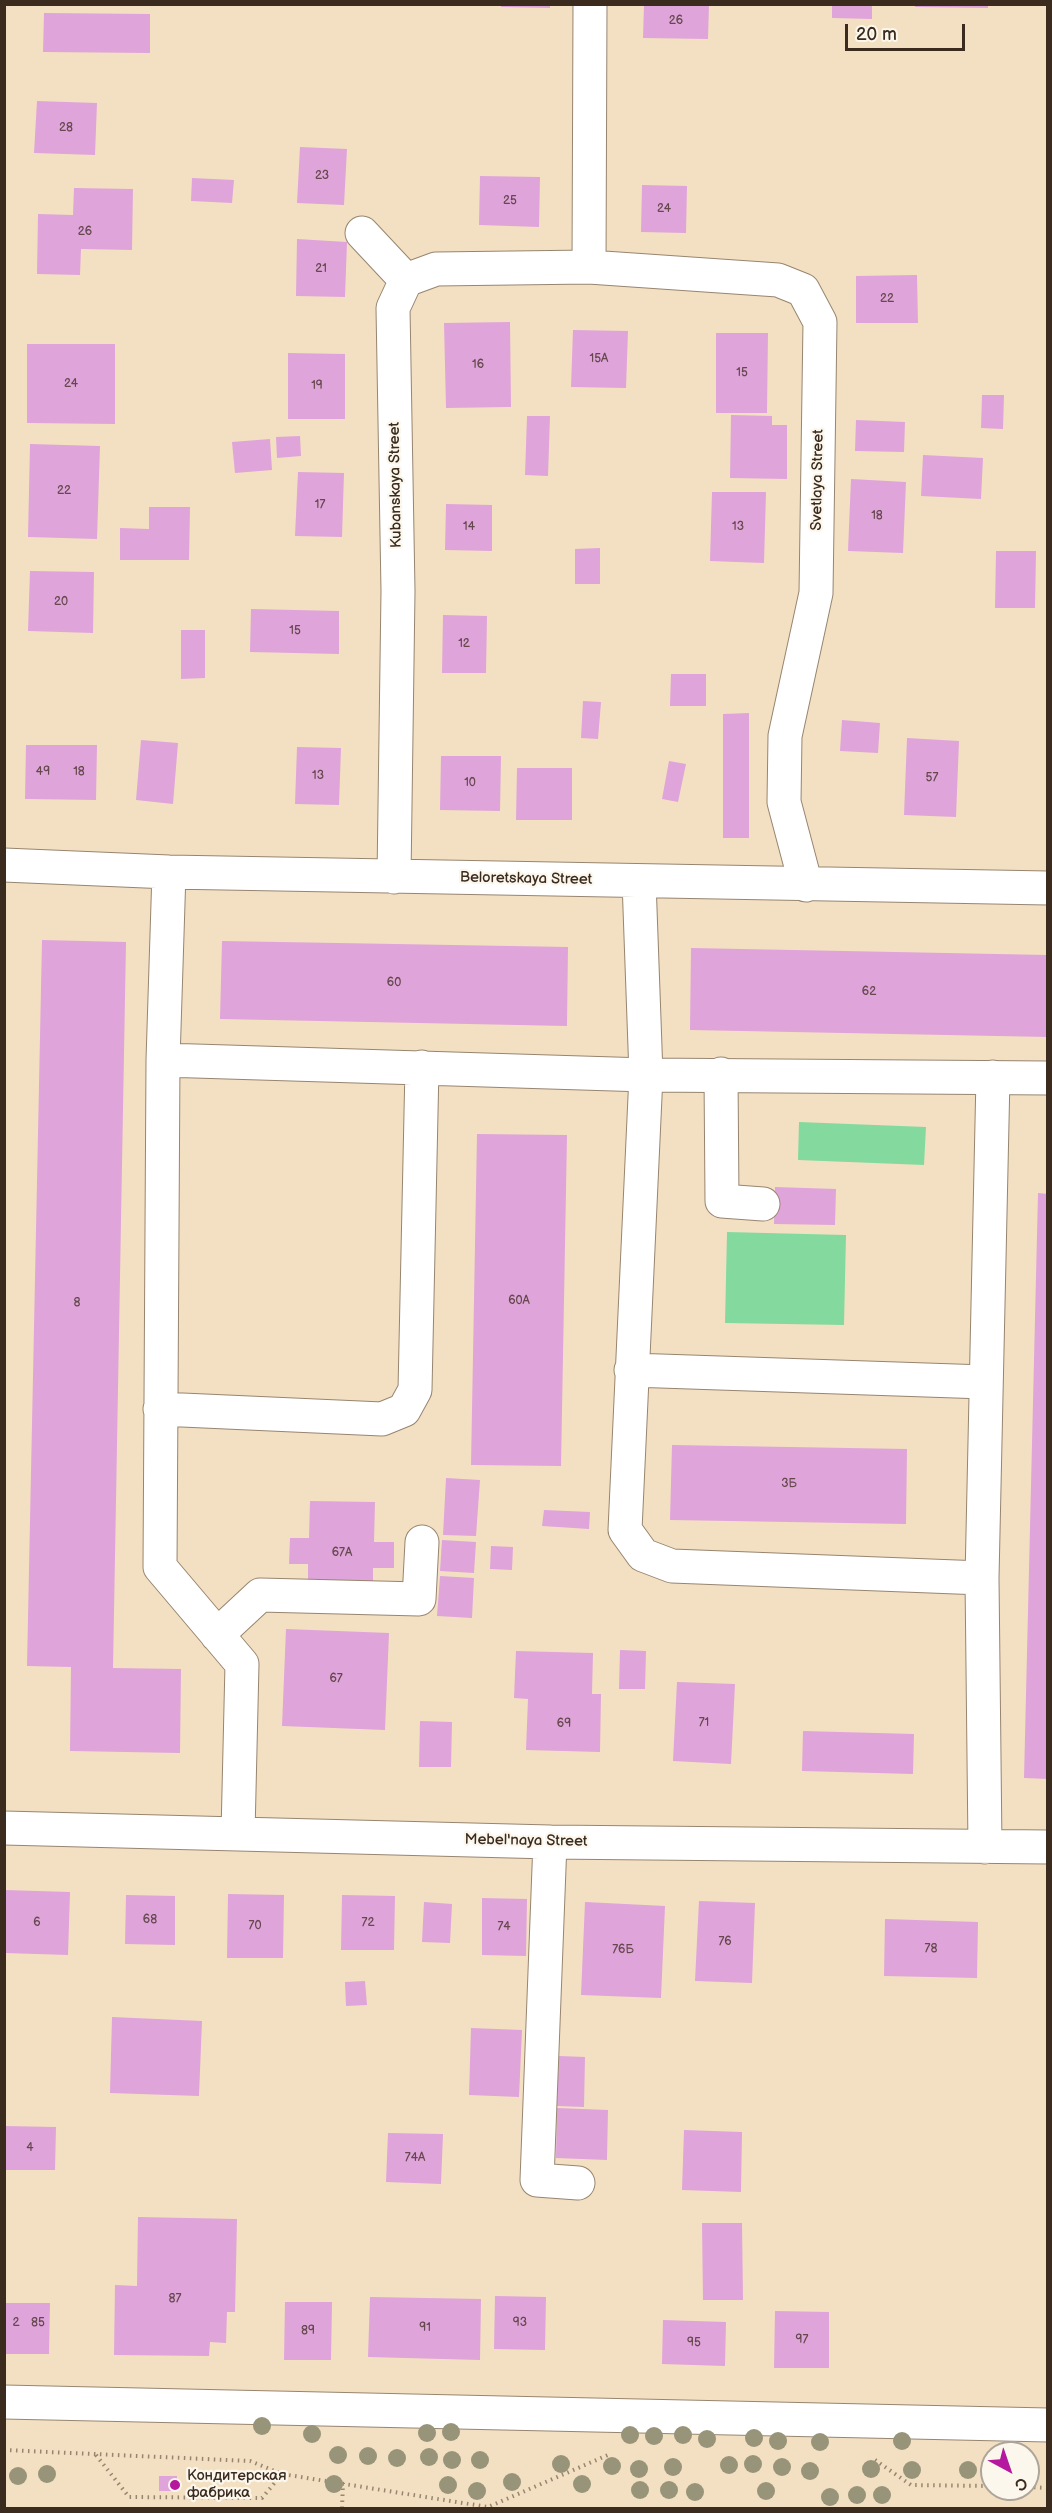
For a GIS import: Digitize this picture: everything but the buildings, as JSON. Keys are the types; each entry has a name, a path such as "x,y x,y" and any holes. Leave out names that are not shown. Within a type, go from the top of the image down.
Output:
{"street":[{"path":"362,233 406,280 436,269 589,267 590,4"},
{"name":"Svetlaya Street","path":"589,267 778,280 803,290 820,321 816,593 784,736 784,802 806,885"},
{"name":"Kubanskaya Street","path":"394,877 398,591 393,308 406,280"},
{"name":"Beloretskaya Street","path":"4,865 169,872 394,877 1047,888"},
{"path":"169,872 163,1060 160,1567 242,1664 238,1833"},
{"path":"639,881 646,1075 625,1530 643,1555 672,1566 982,1578"},
{"path":"163,1060 646,1075 1047,1078"},
{"path":"160,1409 382,1419 404,1410 415,1390 422,1067"},
{"path":"721,1074 722,1201 763,1204"},
{"path":"986,1847 982,1578 993,1077"},
{"path":"631,1370 985,1382"},
{"path":"217,1635 260,1595 419,1599 422,1542"},
{"name":"Mebel'naya Street","path":"4,1828 550,1842 1047,1846"},
{"path":"550,1842 537,2180 578,2183"},
{"path":"4,2402 1047,2425"}],"path":[{"path":"4,2450 250,2461 282,2474 488,2508 611,2454"},
{"path":"96,2454 129,2497 262,2498 282,2474"},
{"path":"870,2456 911,2485 980,2486"},
{"path":"342,2508 343,2483"}],"green space":[{"path":"799,1122 926,1127 924,1165 798,1160"},
{"path":"727,1232 846,1235 844,1325 725,1323"}],"place":[{"name":"Кондитерская фабрика","path":"175,2485"}]}
